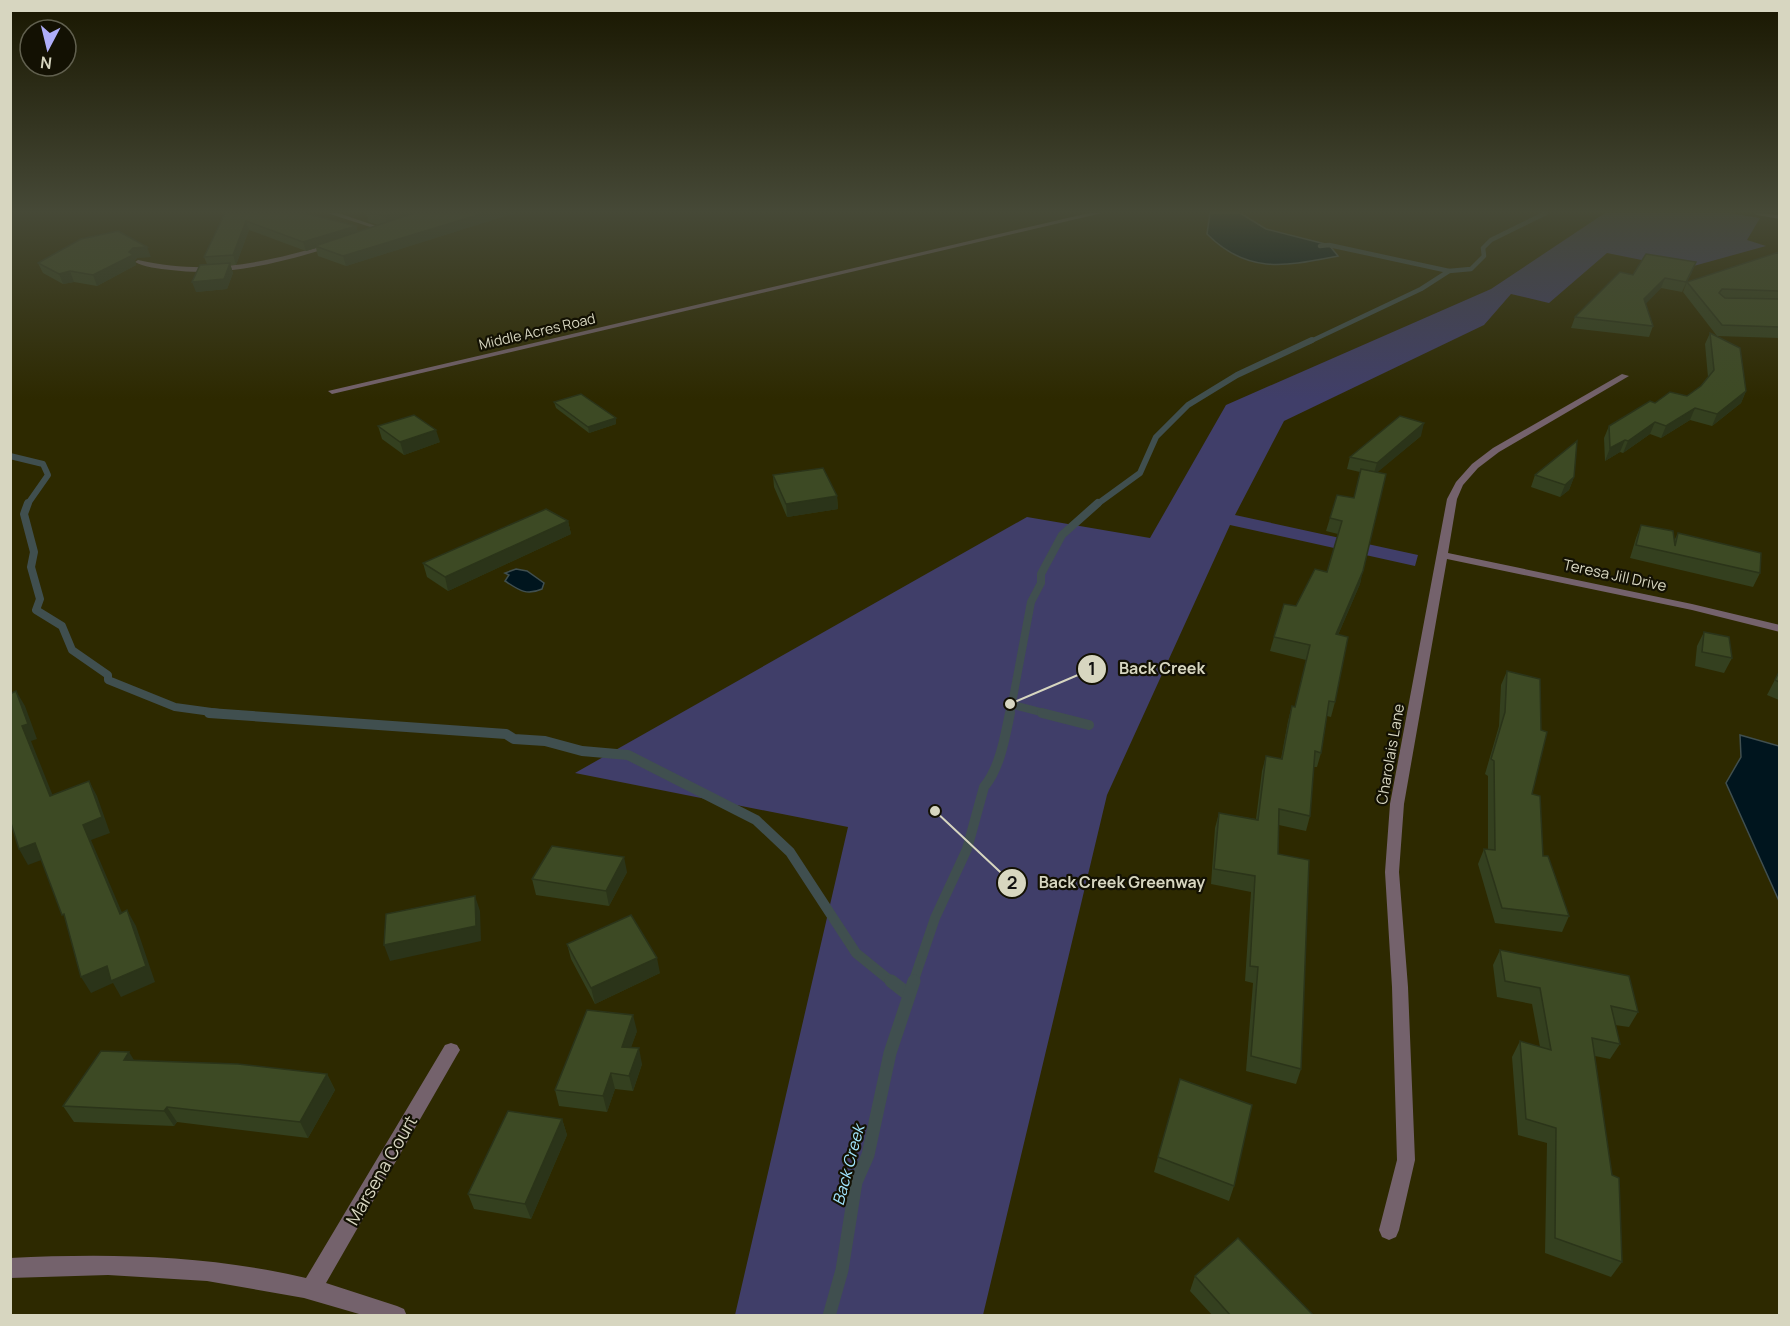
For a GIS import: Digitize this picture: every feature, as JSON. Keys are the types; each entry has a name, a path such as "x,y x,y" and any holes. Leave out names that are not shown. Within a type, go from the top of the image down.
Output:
{"street":[{"name":"Middle Acres Road","path":"332,391 832,275"},
{"name":"Charolais Lane","path":"1389,1230 1406,1161 1400,987 1393,910 1392,872 1395,826 1452,499 1459,484 1475,466 1496,450 1625,376"},
{"name":"Teresa Jill Drive","path":"1443,555 1692,607 1779,629"},
{"name":"Marsena Court","path":"311,1289 451,1050"},
{"path":"10,1268 50,1265 163,1268 272,1280 311,1289 397,1316"}],"shaded area":[{"path":"1512,275 1582,275 1549,303 1511,294 1484,325 1284,421 1235,515 1418,555 1415,566 1230,525 1107,795 983,1315 735,1315 848,827 575,773 1027,517 1150,538 1226,405 1491,289"}],"water":[{"path":"516,569 527,571 544,583 542,589 527,592 505,581 509,575 505,573"},
{"path":"1740,735 1779,746 1779,901 1726,783 1741,757"}],"building":[{"path":"195,275 226,275 224,279 192,282"},
{"path":"1617,275 1690,275 1686,282 1665,278 1644,299 1653,326 1575,317"},
{"path":"1709,275 1779,275 1779,291 1722,289 1719,293 1725,298 1779,299 1779,327 1722,325 1687,282"},
{"path":"1710,333 1740,348 1746,391 1717,414 1695,408 1666,426 1655,422 1628,441 1625,440 1610,448 1609,426 1650,401 1655,403 1670,392 1687,396 1701,386 1714,370"},
{"path":"581,394 616,418 588,427 554,402"},
{"path":"414,415 436,430 400,442 378,426"},
{"path":"1400,416 1424,423 1377,463 1350,457"},
{"path":"1577,441 1574,477 1565,485 1535,475"},
{"path":"823,468 837,496 786,504 773,475"},
{"path":"1361,469 1386,474 1363,571 1336,634 1348,637 1335,702 1329,701 1321,753 1315,751 1310,816 1279,809 1278,854 1309,860 1301,1069 1251,1056 1258,967 1250,966 1255,876 1214,869 1219,813 1258,820 1266,756 1282,759 1292,706 1295,707 1310,645 1274,637 1284,604 1296,606 1315,569 1327,572 1342,521 1330,518 1337,495 1354,498"},
{"path":"546,509 568,521 445,577 423,563"},
{"path":"1641,525 1673,531 1675,546 1678,533 1761,553 1760,573 1636,545"},
{"path":"1704,632 1729,637 1732,658 1702,652"},
{"path":"1507,671 1540,679 1541,730 1547,732 1532,794 1540,796 1543,856 1548,856 1569,916 1502,908 1484,849 1495,850 1494,761 1491,759 1505,712"},
{"path":"10,690 12,693 16,691 28,724 22,726 50,796 89,781 102,817 83,825 120,914 127,910 146,966 111,981 107,966 81,977 64,914 62,915 35,843 19,849 10,820"},
{"path":"552,846 624,857 606,891 532,879"},
{"path":"475,896 476,926 384,945 386,914"},
{"path":"631,915 657,958 591,988 567,944"},
{"path":"1500,950 1629,976 1638,1012 1611,1006 1620,1044 1592,1038 1612,1175 1619,1178 1622,1262 1555,1238 1556,1128 1526,1119 1520,1041 1551,1050 1540,988 1505,981"},
{"path":"587,1010 633,1015 622,1047 639,1048 629,1076 611,1073 603,1096 555,1090"},
{"path":"101,1051 129,1052 124,1060 238,1064 327,1074 300,1122 167,1107 164,1111 63,1106"},
{"path":"1180,1079 1252,1105 1234,1186 1158,1157"},
{"path":"508,1111 562,1119 525,1204 468,1194"},
{"path":"1238,1238 1314,1316 1231,1316 1195,1276"}],"waterway":[{"name":"Back Creek","path":"1309,342 1421,289 1443,275"},
{"name":"Back Creek","path":"1096,505 1140,473 1156,437 1188,405 1237,375 1312,340"},
{"path":"10,456 43,464 48,475 28,504"},
{"name":"Back Creek","path":"1012,704 1031,602 1041,583 1041,574 1062,535 1098,503"},
{"path":"28,504 24,514 34,552 31,567 40,599 36,610 62,626 72,650 108,675 108,680 175,707 226,714"},
{"name":"Back Creek","path":"1010,714 1012,704"},
{"path":"1012,704 1048,714"},
{"path":"209,713 506,734 514,739 545,741 582,751 628,755 756,820 790,852 856,953 893,983"},
{"name":"Back Creek","path":"913,983 935,918 967,849 984,787 994,771 1001,752 1010,713"},
{"path":"1042,713 1089,725"},
{"path":"891,981 909,995"},
{"name":"Back Creek","path":"829,1316 842,1270 856,1182 868,1155 890,1053 914,981"}],"place":[{"name":"Back Creek","path":"1010,704"},
{"name":"Back Creek Greenway","path":"935,811"}]}
